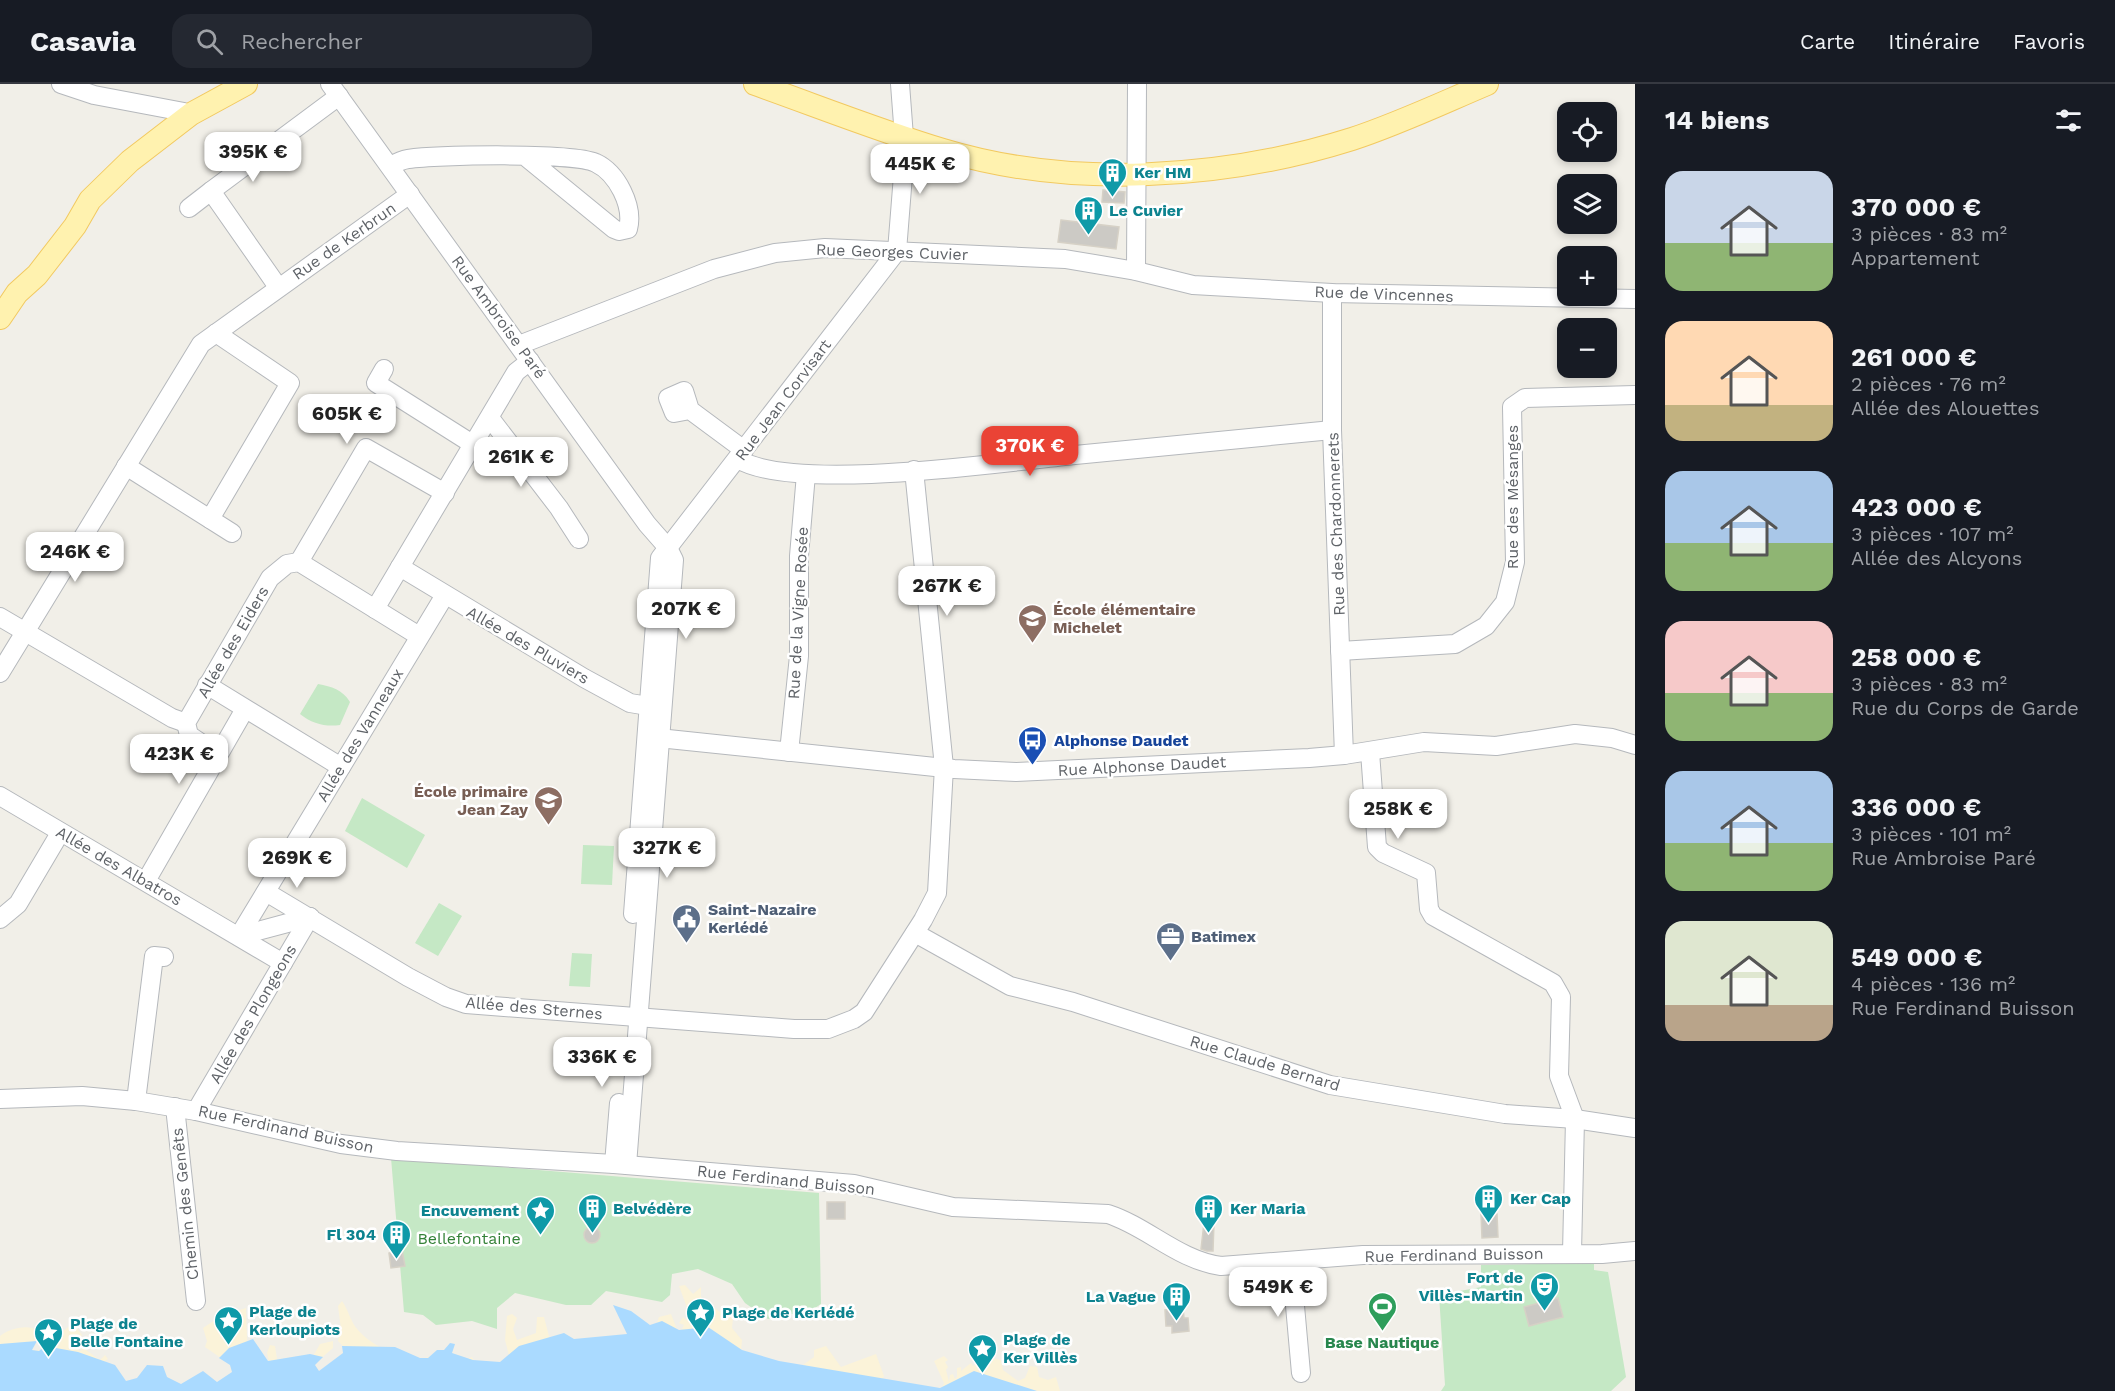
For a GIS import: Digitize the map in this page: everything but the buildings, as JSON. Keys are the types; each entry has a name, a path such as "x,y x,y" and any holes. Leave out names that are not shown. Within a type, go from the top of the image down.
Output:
{"main road":[{"path":"0,310 89,194 125,159 184,112 224,84"},
{"path":"0,318 17,293 37,275 75,226 90,200 130,161 191,114 246,84"},
{"path":"755,84 945,151 1025,166 1110,174 1225,168 1305,152 1379,129 1486,84"}],"street":[{"path":"62,84 94,95 184,112"},
{"path":"897,251 905,137 900,84"},
{"path":"1136,271 1137,84"},
{"path":"189,208 335,90"},
{"name":"Rue Ambroise Paré","path":"335,90 647,524 668,548"},
{"path":"391,166 410,159 526,157 582,158 607,170 629,205 628,228 620,231 614,229 526,157"},
{"name":"Rue de Kerbrun","path":"211,191 278,287"},
{"name":"Rue de Kerbrun","path":"0,673 201,344 410,194"},
{"name":"Rue Georges Cuvier","path":"519,345 714,269 775,253 825,248 1065,259 1136,271"},
{"name":"Rue Jean Corvisart","path":"668,548 897,251"},
{"name":"Rue de Vincennes","path":"1136,271 1193,285 1332,293 1635,299"},
{"name":"Rue des Chardonnerets","path":"1332,293 1332,430 1344,755"},
{"path":"210,519 290,383 216,333"},
{"path":"375,609 516,372 530,361"},
{"path":"384,369 376,383 474,445"},
{"name":"Rue des Mésanges","path":"1340,651 1455,644 1486,626 1506,602 1515,562 1512,407 1525,398 1635,396"},
{"path":"690,410 756,468 806,474 914,470 1332,430"},
{"path":"490,418 559,508 579,538"},
{"path":"419,636 299,562 366,448 445,494"},
{"path":"126,466 232,532"},
{"name":"Allée des Sternes","path":"266,892 408,976 456,1000 482,1006 772,1028 828,1029 854,1019 864,1012 915,933 937,893 944,767 914,470"},
{"name":"Rue de la Vigne Rosée","path":"789,752 799,656 799,556 806,474"},
{"path":"620,1164 655,708 660,558 668,548"},
{"name":"Allée des Eiders","path":"186,723 270,578 287,564 299,562"},
{"name":"Allée des Pluviers","path":"400,567 584,678 630,703 655,708"},
{"name":"Allée des Vanneaux","path":"239,936 445,595"},
{"path":"0,617 172,718 186,723 189,735 218,754"},
{"path":"207,685 341,767"},
{"path":"146,881 245,709"},
{"name":"Rue Alphonse Daudet","path":"653,738 1016,772 1344,755 1424,742 1496,746 1575,734 1612,738 1635,746"},
{"path":"1370,752 1377,847 1383,853 1426,873 1429,909 1433,916 1552,983 1561,997 1559,1076 1575,1119 1572,1253"},
{"name":"Allée des Albatros","path":"0,796 283,963"},
{"path":"0,919 18,904 60,832"},
{"path":"239,936 310,917"},
{"name":"Allée des Plongeons","path":"196,1111 310,917"},
{"name":"Rue Claude Bernard","path":"915,933 1010,986 1073,1002 1330,1085 1506,1114 1575,1119 1635,1128"},
{"path":"136,1101 154,956 164,957"},
{"name":"Rue Ferdinand Buisson","path":"0,1099 82,1096 136,1101 196,1111 341,1144 397,1151 620,1164 854,1184 953,1207 1108,1214 1126,1220 1204,1264 1221,1266 1406,1254 1635,1251"},
{"name":"Chemin des Genêts","path":"175,1107 196,1301"},
{"path":"1291,1261 1301,1373"}],"green space":[{"path":"318,684 340,691 350,702 340,725 319,724 300,714"},
{"path":"362,798 425,835 407,868 345,831"},
{"path":"583,845 614,846 612,885 581,884"},
{"path":"439,903 462,916 438,956 415,943"},
{"path":"572,953 592,954 590,987 569,986"},
{"name":"Bellefontaine","path":"391,1158 819,1193 821,1304 812,1310 768,1319 745,1303 732,1284 698,1269 672,1274 670,1295 662,1302 606,1291 591,1305 566,1305 515,1293 497,1308 497,1329 472,1321 436,1325 423,1315 404,1312"},
{"path":"1594,1263 1594,1270 1608,1272 1626,1377 1611,1391 1441,1391 1445,1385 1439,1295 1481,1287 1481,1265"}],"sand":[{"name":"Plage de Kerlédé","path":"685,1285 693,1294 701,1287 701,1297 720,1312 722,1305 733,1318 732,1328 742,1340 740,1363 749,1372 754,1391 737,1391 733,1384 721,1376 722,1385 727,1391 677,1391 700,1375 691,1359 675,1361 667,1386 672,1391 641,1391 656,1369 635,1356 633,1332 630,1326 648,1329 653,1333 659,1317 671,1314 677,1329 671,1333 671,1345 679,1348 686,1331 682,1329 684,1325 679,1323 683,1317 686,1320 689,1313 679,1286"},
{"name":"Plage de Kerloupiots","path":"342,1301 356,1327 379,1347 396,1354 423,1358 444,1350 450,1344 452,1354 464,1361 472,1357 491,1391 327,1391 231,1365 205,1347 207,1341 203,1328 221,1316 246,1308 247,1340 257,1357 271,1370 267,1353 270,1345 275,1346 277,1359 311,1360 320,1344 333,1341 333,1348 313,1365 316,1377 343,1353 343,1346 338,1341 341,1329 338,1306"},
{"path":"512,1314 517,1318 513,1329 517,1340 536,1333 537,1317 544,1317 550,1340 556,1336 566,1345 564,1350 570,1357 562,1363 568,1371 577,1366 578,1360 575,1356 585,1353 586,1345 596,1342 593,1353 600,1358 596,1366 611,1388 634,1391 601,1391 585,1375 572,1373 561,1385 555,1381 546,1384 530,1371 525,1373 533,1391 523,1391 521,1386 519,1391 512,1391 516,1382 512,1369 508,1373 507,1365 511,1363 505,1340 507,1316"},
{"name":"Plage de Belle Fontaine","path":"40,1322 47,1323 50,1331 62,1332 73,1323 82,1335 76,1345 79,1351 82,1350 80,1346 85,1337 94,1339 86,1350 100,1360 105,1355 108,1359 104,1362 119,1391 0,1391 0,1336 18,1328 33,1328 38,1330 39,1337 32,1350 48,1351 44,1346"},
{"path":"826,1346 841,1367 876,1354 884,1376 880,1384 803,1365 814,1357 814,1350"},
{"name":"Plage de Ker Villès","path":"944,1356 948,1360 945,1362 948,1367 946,1370 949,1382 950,1375 953,1374 955,1379 957,1377 957,1368 961,1367 961,1371 971,1363 973,1366 983,1357 1001,1360 1003,1370 1018,1381 1025,1378 1030,1366 1037,1367 1039,1377 1048,1380 1056,1377 1060,1391 941,1390 944,1383 934,1361"}],"water":[{"path":"613,1305 631,1311 650,1325 662,1321 679,1330 708,1327 742,1350 779,1361 940,1388 974,1371 1037,1391 0,1391 0,1344 37,1341 32,1350 39,1351 45,1346 78,1352 115,1365 126,1381 137,1378 147,1365 163,1366 167,1377 181,1384 203,1371 217,1382 232,1372 230,1365 219,1358 229,1348 253,1339 268,1361 310,1354 323,1357 315,1365 319,1371 343,1353 342,1346 395,1347 420,1358 428,1358 437,1350 444,1350 450,1343 455,1344 452,1353 473,1360 500,1362 519,1346 564,1333 574,1339 627,1334"}],"place":[{"name":"Ker HM","path":"1113,198"},
{"name":"Le Cuvier","path":"1088,236"},
{"name":"École élémentaire Michelet","path":"1032,644"},
{"name":"Alphonse Daudet","path":"1033,766"},
{"name":"École primaire Jean Zay","path":"549,826"},
{"name":"Saint-Nazaire Kerlédé","path":"687,944"},
{"name":"Batimex","path":"1170,962"},
{"name":"Ker Cap","path":"1489,1224"},
{"name":"Belvédère","path":"592,1234"},
{"name":"Ker Maria","path":"1209,1234"},
{"name":"Encuvement","path":"540,1236"},
{"name":"Fl 304","path":"397,1260"},
{"name":"Fort de Villès-Martin","path":"1544,1312"},
{"name":"La Vague","path":"1177,1322"},
{"name":"Base Nautique","path":"1382,1332"},
{"name":"Plage de Kerlédé","path":"701,1338"},
{"name":"Plage de Kerloupiots","path":"228,1346"},
{"name":"Plage de Belle Fontaine","path":"49,1358"},
{"name":"Plage de Ker Villès","path":"982,1374"}]}
